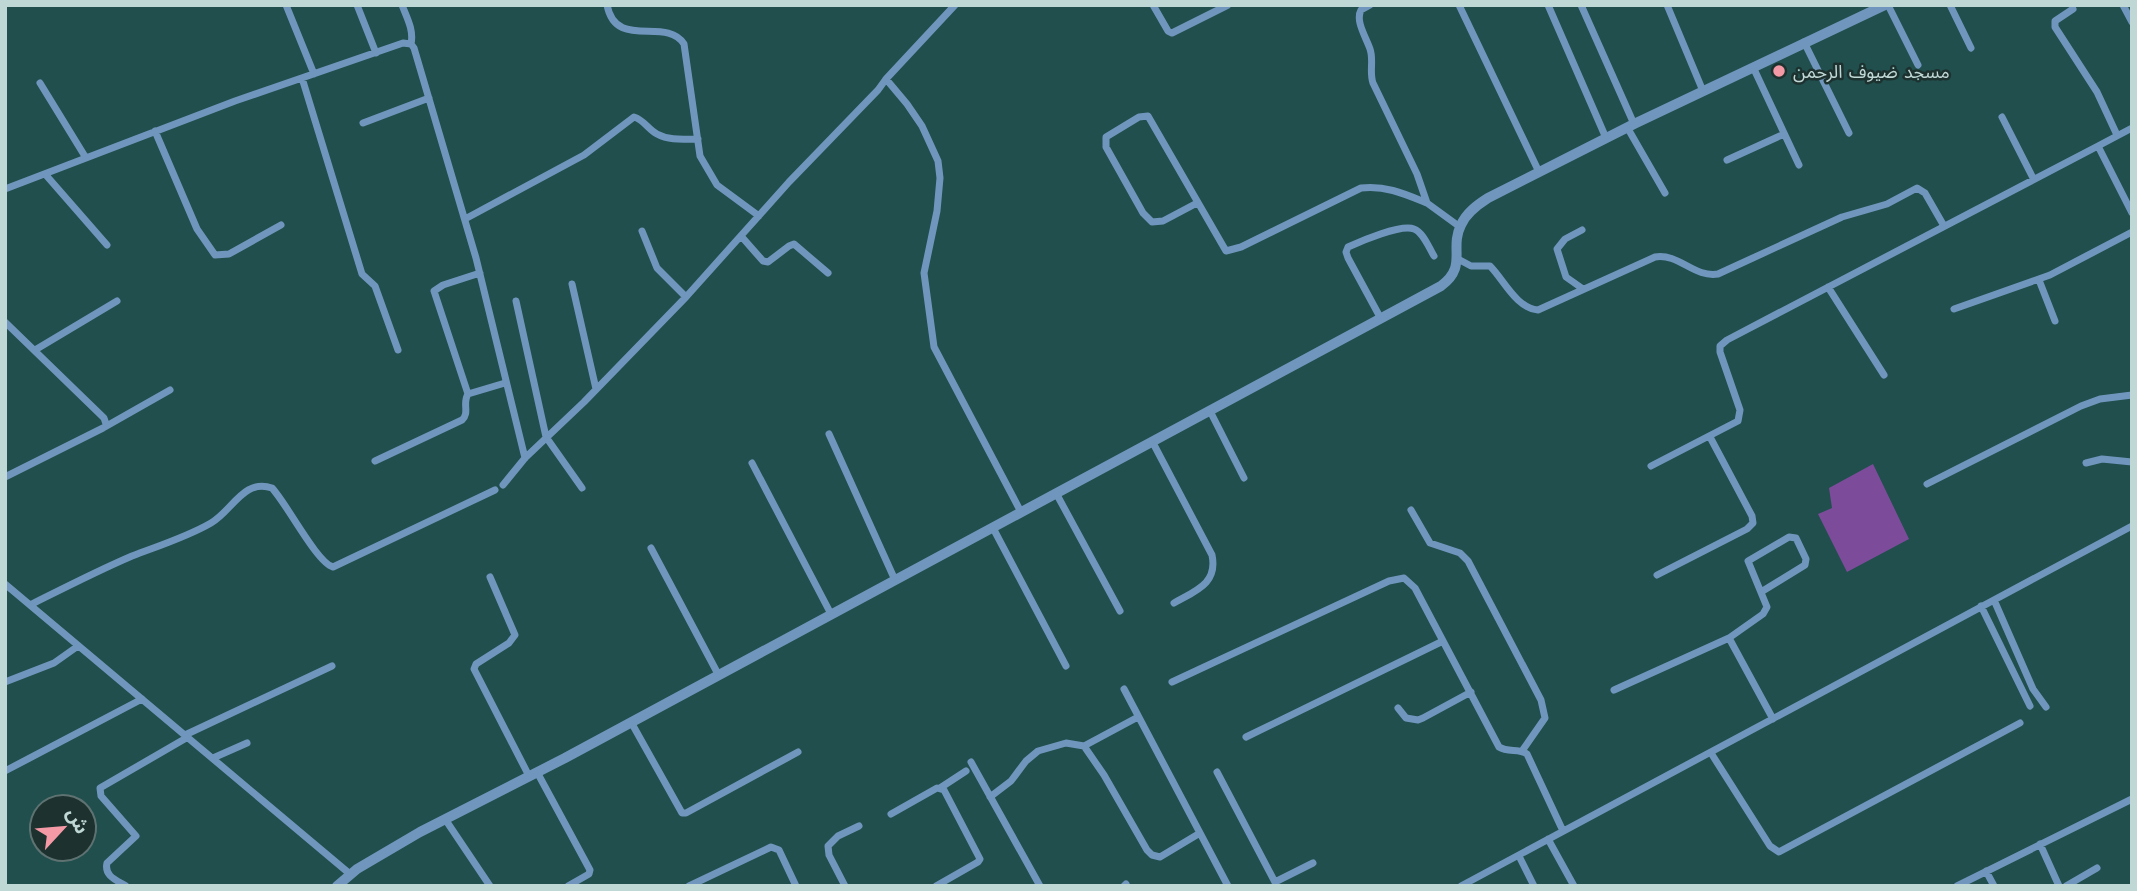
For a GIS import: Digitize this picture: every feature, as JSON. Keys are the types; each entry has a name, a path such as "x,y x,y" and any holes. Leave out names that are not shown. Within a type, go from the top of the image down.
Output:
{"street":[{"path":"286,5 314,74"},
{"path":"357,5 376,52"},
{"path":"401,5 412,32 411,44"},
{"path":"607,5 614,20 627,30 641,33 672,32 680,37 684,44 700,156 717,185 759,216"},
{"path":"503,485 525,458 596,390 686,297 789,182 956,5"},
{"path":"1153,5 1168,31 1172,33 1228,5"},
{"path":"1370,5 1358,13 1371,52 1371,77 1417,174 1427,203"},
{"path":"1460,5 1539,172"},
{"path":"1548,5 1606,138"},
{"path":"1581,5 1631,125 1665,193"},
{"path":"1667,5 1703,91"},
{"path":"337,886 350,874 445,819 631,722 1441,286 1451,277 1458,259 1460,227 1477,206 1539,172 1631,125 1886,5 1918,65"},
{"path":"1950,5 1971,48"},
{"path":"2123,5 2132,22"},
{"path":"2073,9 2055,21 2056,27 2097,92 2117,135"},
{"path":"1804,42 1850,133"},
{"path":"5,189 302,78 403,43 411,44 415,48 480,273 525,458"},
{"path":"1754,67 1798,165"},
{"path":"302,78 362,274 375,286 398,350"},
{"path":"886,79 922,126 937,161 940,178 937,211 924,272 934,347 1021,512"},
{"path":"40,83 86,158"},
{"path":"363,123 429,98"},
{"path":"1198,203 1163,221 1152,222 1143,213 1106,146 1106,137 1139,117 1148,116 1226,251 1241,247 1361,188 1375,186 1427,203 1460,227"},
{"path":"465,219 584,155 634,117 641,119 659,135 673,139 698,139"},
{"path":"2002,117 2033,178"},
{"path":"1651,466 1734,425 1740,416 1721,357 1720,346 1727,340 2132,128"},
{"path":"155,131 197,229 215,255 229,254 281,225"},
{"path":"1727,160 1784,134"},
{"path":"2098,146 2132,213"},
{"path":"45,174 107,245"},
{"path":"1458,259 1471,265 1490,266 1519,301 1531,309 1545,308 1662,256 1675,259 1699,272 1717,274 1842,216 1879,207 1917,188 1925,193 1944,226"},
{"path":"1380,317 1348,258 1348,247 1363,240 1410,228 1418,231 1434,256"},
{"path":"1583,230 1560,243 1558,255 1566,277 1583,289"},
{"path":"642,231 657,268 686,297"},
{"path":"1954,309 2067,268 2132,232"},
{"path":"741,236 763,261 768,262 794,244 828,273"},
{"path":"468,394 435,291 443,285 480,273"},
{"path":"2039,280 2055,321"},
{"path":"572,284 596,390"},
{"path":"1828,287 1884,375"},
{"path":"35,350 117,300"},
{"path":"516,301 547,437 582,488"},
{"path":"5,322 104,418 106,424"},
{"path":"376,461 462,420 467,412 465,398 468,394 505,383"},
{"path":"5,477 170,390"},
{"path":"1927,484 2088,403 2132,395"},
{"path":"1210,411 1244,478"},
{"path":"829,434 895,580"},
{"path":"1657,575 1747,529 1753,523 1752,516 1710,437"},
{"path":"1152,441 1212,555 1215,566 1212,576 1204,585 1174,603"},
{"path":"2087,463 2102,459 2132,462"},
{"path":"752,463 831,614"},
{"path":"30,605 95,572 210,524 255,486 272,488 318,554 327,565 333,567 495,490"},
{"path":"1056,493 1120,611"},
{"path":"1410,510 1430,543 1454,550 1468,561 1541,700 1545,718 1522,751"},
{"path":"1467,884 2132,526"},
{"path":"993,528 1066,666"},
{"path":"1614,690 1730,638 1766,611 1766,603 1761,592 1748,561 1789,537 1796,538 1806,559 1805,565 1761,592"},
{"path":"651,548 718,674"},
{"path":"490,577 515,635 509,643 476,664 474,669 590,870 589,874 568,886"},
{"path":"1172,682 1396,578 1404,578 1410,582 1499,747 1522,751 1531,761 1563,831"},
{"path":"5,584 9,593 30,605 350,874"},
{"path":"1994,600 2033,689 2046,707"},
{"path":"1981,606 2030,706"},
{"path":"1730,638 1773,719"},
{"path":"1246,737 1443,641"},
{"path":"5,682 54,663 78,646"},
{"path":"126,886 105,870 107,863 136,836 135,832 101,796 100,788 186,736 331,666"},
{"path":"1124,688 1228,886"},
{"path":"1398,708 1406,718 1418,720 1471,692"},
{"path":"5,771 142,699"},
{"path":"990,797 1011,781 1026,761 1038,751 1066,743 1084,746 1138,716"},
{"path":"631,722 682,813 798,751"},
{"path":"1711,753 1770,846 1779,852 2020,723"},
{"path":"213,758 247,743"},
{"path":"1084,746 1152,855 1160,857 1200,834"},
{"path":"971,762 1040,886"},
{"path":"891,814 966,771"},
{"path":"1217,772 1276,884 1312,863"},
{"path":"936,886 980,859 940,788"},
{"path":"1957,886 2132,799"},
{"path":"445,819 490,886"},
{"path":"845,886 829,855 828,846 838,836 859,826"},
{"path":"1548,839 1574,886"},
{"path":"2040,844 2059,886"},
{"path":"689,886 771,847 779,850 796,886"},
{"path":"1519,856 1534,886"},
{"path":"2066,886 2097,868"},
{"path":"1986,871 1994,886"}],"shaded area":[{"path":"1873,464 1909,539 1847,572 1818,514 1832,508 1829,488"}],"place":[{"name":"مسجد ضيوف الرحمن","path":"1779,71"}]}
